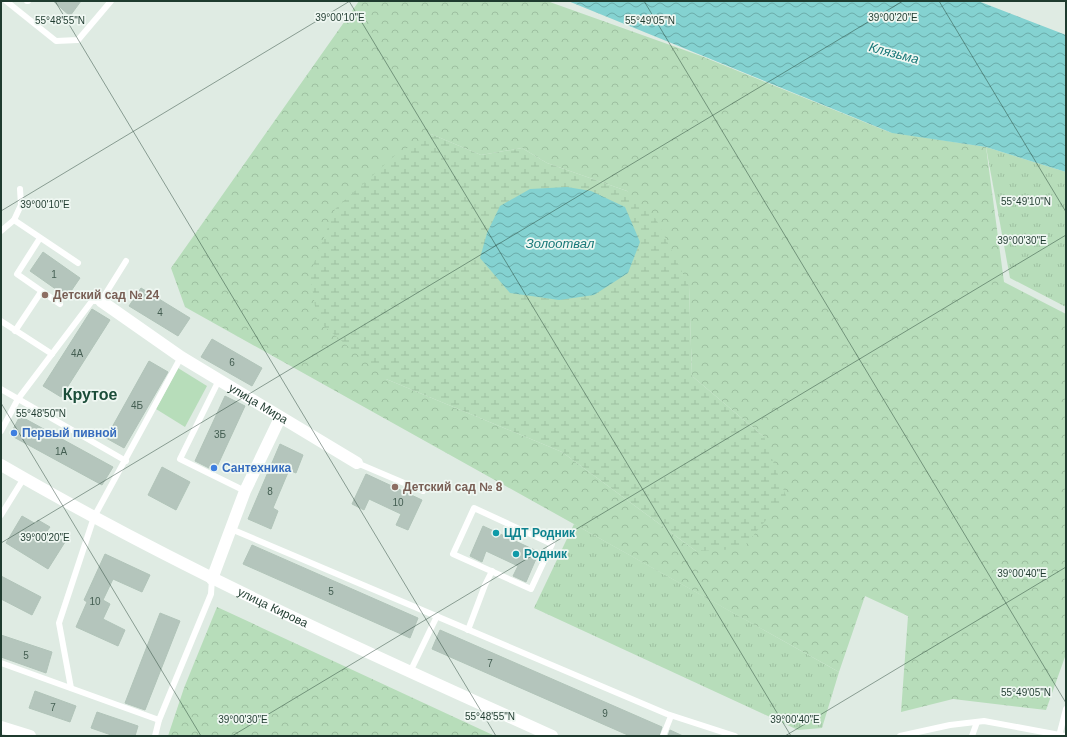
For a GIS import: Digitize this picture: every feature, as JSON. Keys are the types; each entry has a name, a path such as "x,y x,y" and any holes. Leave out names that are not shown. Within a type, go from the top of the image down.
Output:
{"street":[{"name":"улица Мира","path":"101,302 181,357 356,463"},
{"path":"212,579 245,491 280,418"},
{"name":"улица Кирова","path":"1,465 94,517 212,579 551,736"},
{"path":"5,730 30,736"}],"lane":[{"path":"6,1 56,41 78,40 111,1"},
{"path":"1,231 14,220 21,205 20,189"},
{"path":"14,220 78,263"},
{"path":"40,238 17,274 60,304"},
{"path":"1,431 18,399 92,301 101,302 126,261"},
{"path":"15,331 41,292"},
{"path":"1,321 52,354"},
{"path":"71,688 59,623 94,517 126,461 181,357"},
{"path":"219,380 180,459 245,491"},
{"path":"1,389 126,461"},
{"name":"улица Мира","path":"356,463 423,491"},
{"path":"1,515 24,478"},
{"path":"474,508 552,544 531,589 492,571 453,554 474,508"},
{"path":"230,528 671,716 735,736"},
{"path":"468,630 485,585 492,571"},
{"path":"154,736 159,720 211,594 212,579"},
{"path":"410,672 437,616"},
{"path":"1,663 159,720"},
{"path":"900,736 950,725 984,721 1061,735 1066,709"},
{"path":"663,736 671,716"},
{"path":"972,736 977,722"}],"green space":[{"path":"359,1 547,1 701,56 889,132 986,147 1004,282 1066,314 1066,654 1046,710 953,699 901,712 908,616 865,596 839,672 185,307 171,268","holes":["431,134 481,155 522,148 547,163 627,191 689,286 692,376 764,437 696,551 562,452 386,379"]},
{"path":"431,134 481,155 522,148 547,163 627,191 656,219 689,286 692,376 764,437 786,496 742,549 696,551 562,452 386,379 317,320 310,273 335,209 394,156"},
{"path":"986,147 1066,172 1066,307 1010,278"},
{"path":"178,368 207,386 185,427 156,409"},
{"path":"574,524 839,672 822,728 798,730 534,608"},
{"path":"217,607 495,736 168,736 184,688"}],"water":[{"name":"Клязьма","path":"568,1 978,1 1066,35 1066,172 986,147 892,133"},
{"name":"Золоотвал","path":"567,187 591,191 625,207 640,242 628,273 594,295 559,300 510,293 480,258 487,233 500,206 530,189"}],"building":[{"path":"53,1 81,1 70,16"},
{"path":"43,252 80,278 67,297 30,271"},
{"path":"141,288 190,318 178,336 129,306"},
{"path":"92,309 110,320 61,397 43,386"},
{"path":"212,339 262,368 252,386 201,357"},
{"path":"149,361 168,372 124,448 106,438"},
{"path":"225,396 245,406 215,471 195,461"},
{"path":"20,416 113,467 102,485 10,435"},
{"path":"280,444 303,455 296,473 289,470 273,508 278,511 271,529 248,519"},
{"path":"162,467 190,482 176,510 148,495"},
{"name":"Детский сад № 8","path":"366,474 422,500 408,530 396,525 401,514 369,499 364,510 352,504"},
{"path":"22,516 36,524 38,520 50,527 47,531 65,542 48,569 6,543"},
{"name":"Родник","path":"483,526 539,552 526,582 513,576 518,566 486,551 482,562 470,556"},
{"path":"252,545 418,618 410,638 243,564"},
{"path":"105,554 150,575 142,592 113,579 103,600 110,604 103,619 125,630 118,646 76,627 87,602 84,600"},
{"path":"1,576 41,597 32,615 1,599"},
{"path":"160,613 180,621 145,710 125,703"},
{"path":"440,630 662,727 659,736 630,736 432,649"},
{"path":"1,635 52,652 46,673 1,657"},
{"path":"35,691 76,706 70,722 29,708"},
{"path":"97,712 138,726 135,736 114,736 91,728"},
{"path":"670,730 683,736 668,736"}],"place":[{"name":"Детский сад № 24","path":"45,295"},
{"name":"Первый пивной","path":"14,433"},
{"name":"Сантехника","path":"214,468"},
{"name":"Детский сад № 8","path":"395,487"},
{"name":"ЦДТ Родник","path":"496,533"},
{"name":"Родник","path":"516,554"}],"district":[{"name":"Крутое","path":"90,394"}]}
